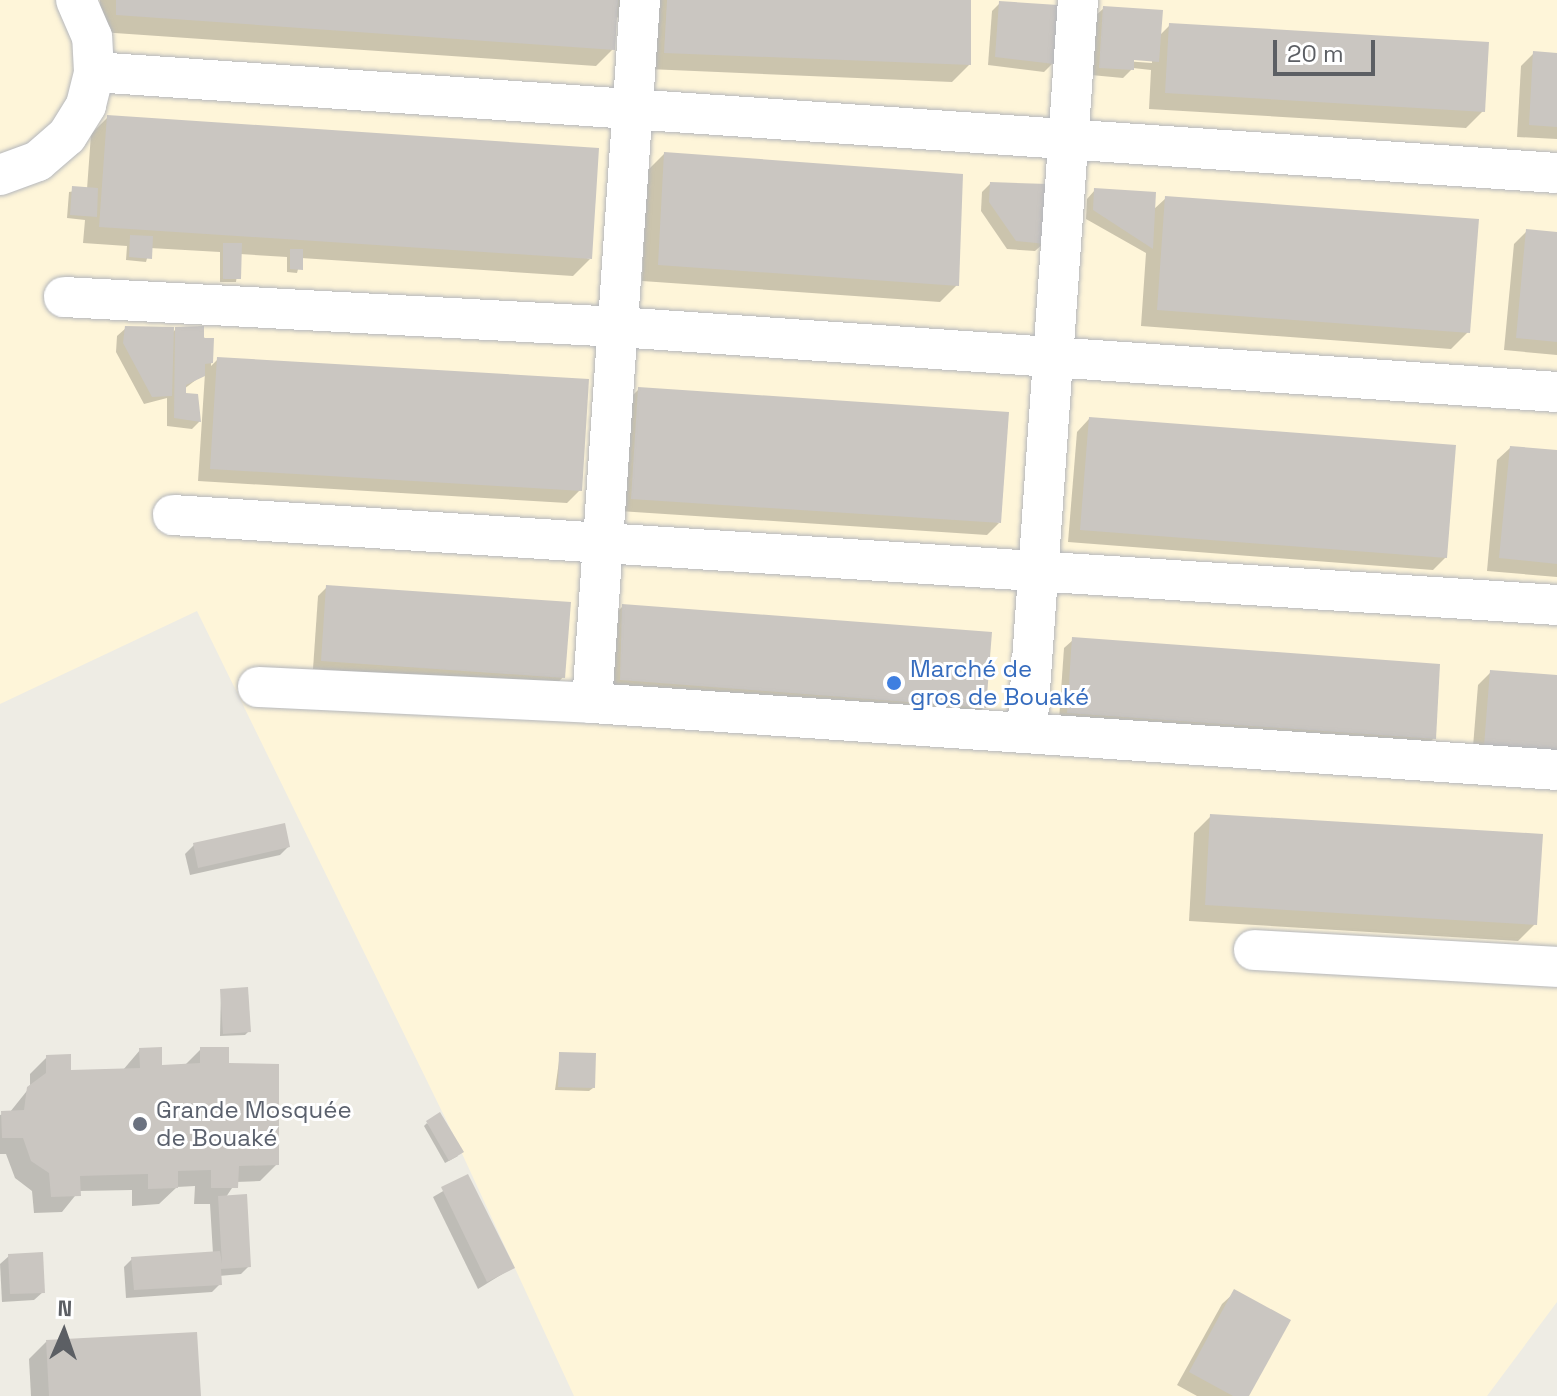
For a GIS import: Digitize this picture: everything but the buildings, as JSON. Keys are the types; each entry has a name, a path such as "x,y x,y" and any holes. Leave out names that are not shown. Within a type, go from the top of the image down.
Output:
{"lane":[{"path":"0,175 38,161 67,136 86,105 94,72 92,37 76,0"},
{"path":"592,703 640,0"},
{"path":"1027,733 1078,0"},
{"path":"94,72 1557,173"},
{"path":"64,297 618,327 1557,392"},
{"path":"173,515 603,540 1557,605"},
{"path":"258,687 592,703 1557,770"},
{"path":"1254,950 1557,967"}],"shaded area":[{"name":"Marché de gros de Bouaké","path":"0,0 1557,0 1557,1302 1487,1396 574,1396 453,1134 197,611 0,704"}],"place":[{"name":"Marché de gros de Bouaké","path":"894,683"},
{"name":"Grande Mosquée de Bouaké","path":"140,1124"}]}
